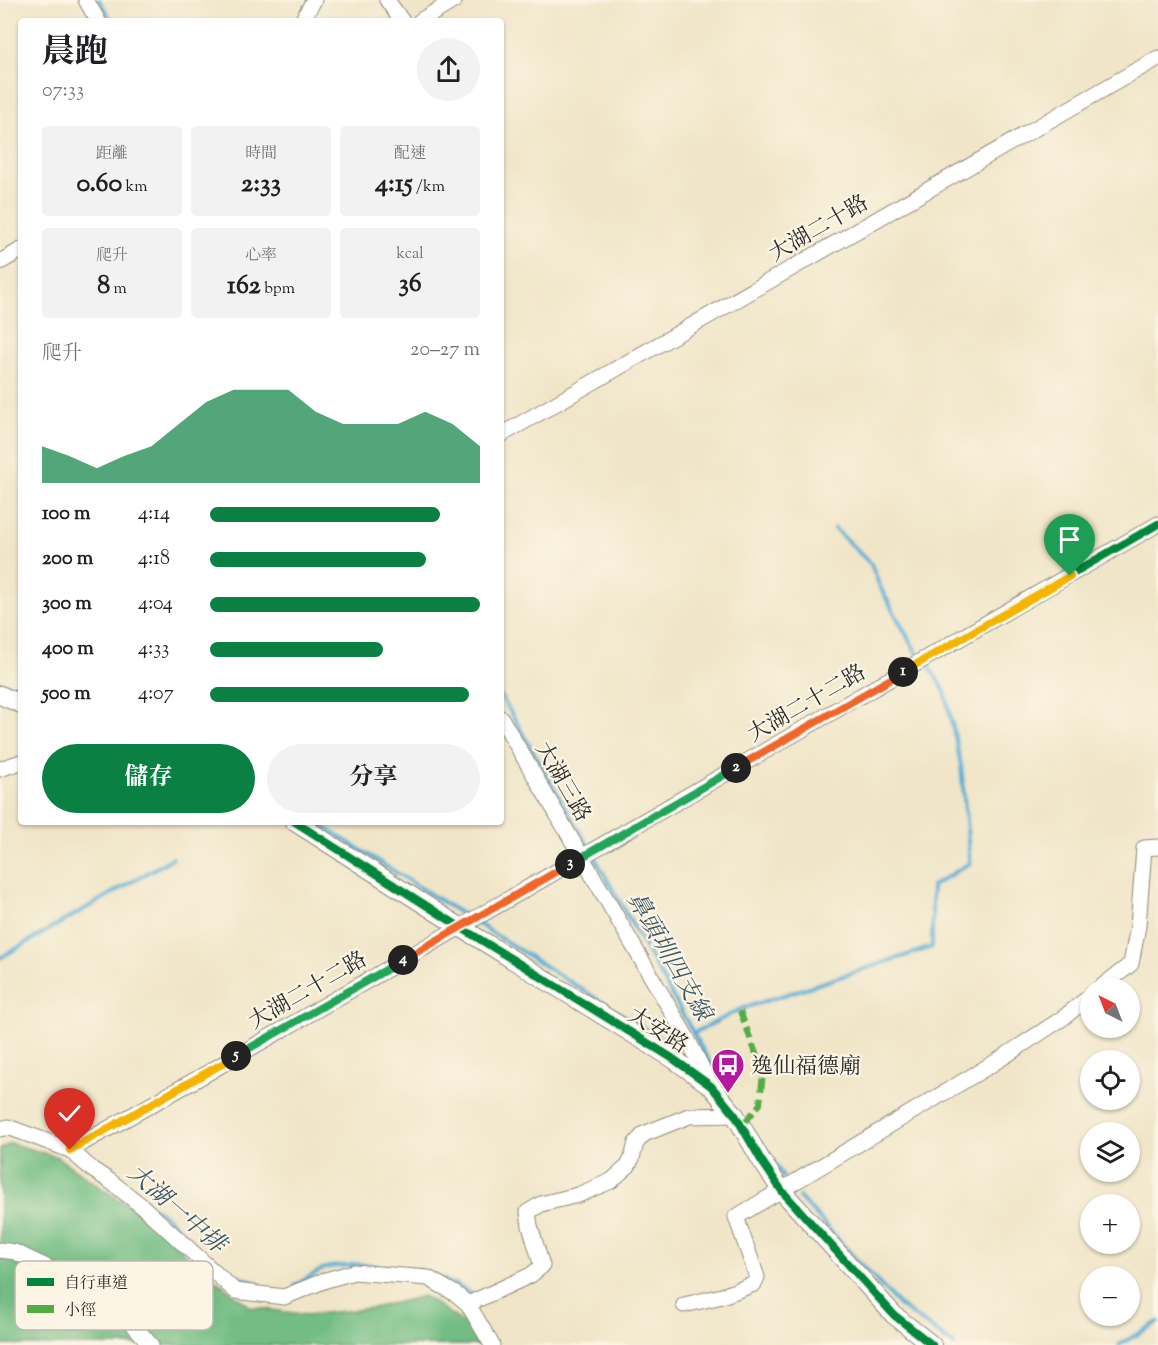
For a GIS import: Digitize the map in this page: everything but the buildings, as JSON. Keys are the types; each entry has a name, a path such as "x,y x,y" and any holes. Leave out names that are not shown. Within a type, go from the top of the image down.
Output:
{"street":[{"path":"86,0 96,18"},
{"path":"304,18 314,0"},
{"path":"387,0 400,18"},
{"path":"425,18 455,0"},
{"name":"大湖二十路","path":"504,433 1158,58"},
{"path":"0,262 18,251"},
{"name":"大湖二十二路","path":"70,1150 1158,524"},
{"path":"0,695 18,703"},
{"name":"大湖三路","path":"504,723 687,1038 711,1086"},
{"path":"0,769 18,763"},
{"name":"大安路","path":"300,825 672,1058 711,1086 735,1115 782,1191 894,1315 932,1345"},
{"path":"1113,978 1131,964 1138,926 1144,848 1158,847"},
{"path":"684,1305 722,1296 754,1284 757,1277 736,1216 782,1191 994,1064 1080,1004"},
{"path":"468,1305 531,1275 542,1266 528,1212 541,1204 578,1195 611,1181 628,1166 636,1143 644,1134 688,1116 735,1115"},
{"path":"0,1129 8,1127 70,1150 143,1207 200,1261"},
{"path":"0,1250 15,1252 34,1261"},
{"path":"213,1272 235,1291 284,1297 326,1280 354,1272 428,1278 456,1294 468,1305 492,1345"},
{"path":"138,1330 151,1345"}],"green space":[{"path":"10,1143 57,1157 116,1198 146,1215 192,1261 15,1261 15,1330 213,1330 213,1278 251,1307 307,1315 373,1308 424,1296 468,1326 480,1345 0,1345 0,1150"}],"waterway":[{"name":"鼻頭圳四支線","path":"99,0 110,18"},
{"path":"834,528 871,564 880,587 921,657"},
{"path":"694,1033 741,1009 932,947 932,886 970,863 961,765 945,692 927,663"},
{"path":"0,682 18,689"},
{"name":"鼻頭圳四支線","path":"504,701 590,849"},
{"path":"321,825 468,918"},
{"name":"鼻頭圳四支線","path":"594,856 725,1090"},
{"path":"0,958 173,858"},
{"path":"475,922 667,1043"},
{"path":"667,1043 676,1033 674,1029"},
{"name":"鼻頭圳四支線","path":"762,1143 783,1177"},
{"name":"鼻頭圳四支線","path":"799,1197 899,1305 954,1345"},
{"name":"大湖一中排","path":"155,1208 185,1235"},
{"name":"大湖一中排","path":"352,1264 371,1265"},
{"name":"大湖一中排","path":"295,1285 328,1267 354,1266"},
{"name":"大湖一中排","path":"370,1266 420,1270"},
{"name":"大湖一中排","path":"224,1272 251,1280 263,1288"},
{"name":"大湖一中排","path":"441,1278 455,1285"},
{"name":"大湖一中排","path":"454,1283 471,1294"},
{"path":"1119,1345 1158,1322"}],"marked path":[{"path":"740,1011 763,1072 760,1104 741,1127"}],"cycle path":[{"path":"70,1150 1158,524"},
{"path":"300,825 672,1058 711,1086 735,1115 782,1191 894,1315 932,1345"}],"place":[{"name":"逸仙福德廟","path":"728,1094"}],"route":[{"path":"70,1150 1070,576"}]}
